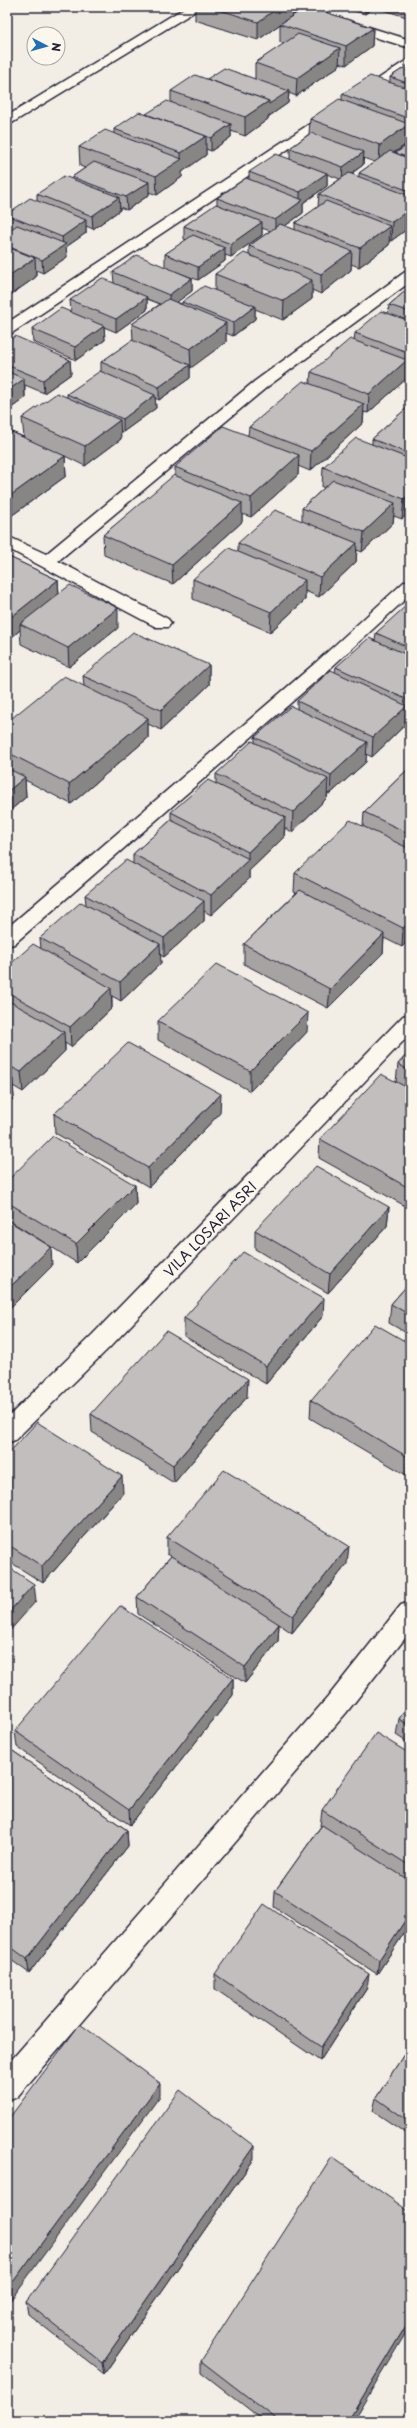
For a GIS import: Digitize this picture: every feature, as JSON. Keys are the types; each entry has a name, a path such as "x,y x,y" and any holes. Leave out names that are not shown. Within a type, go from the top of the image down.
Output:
{"street":[{"path":"7,122 195,7"},
{"path":"290,7 410,44"},
{"path":"7,330 410,62"},
{"path":"47,562 262,384 410,275"},
{"path":"7,541 162,623"},
{"path":"7,939 319,669 410,586"},
{"name":"VILA LOSARI ASRI","path":"7,1433 107,1335 410,1021"},
{"path":"7,2087 337,1705 410,1613"}],"building":[{"path":"211,7 279,7 258,22"},
{"path":"306,7 373,28 346,46 280,24"},
{"path":"298,34 340,48 297,78 255,63"},
{"path":"410,64 410,84 390,77"},
{"path":"224,68 289,91 269,104 269,101 207,79"},
{"path":"195,75 269,101 245,117 171,91"},
{"path":"370,76 410,89 410,119 342,94"},
{"path":"339,99 409,124 380,145 310,119"},
{"path":"167,101 231,124 211,138 146,114"},
{"path":"139,112 206,136 181,153 114,129"},
{"path":"105,130 182,159 156,176 79,147"},
{"path":"311,133 364,152 343,167 290,148"},
{"path":"410,143 410,159 396,153"},
{"path":"390,151 410,159 410,191 359,173"},
{"path":"276,154 327,173 300,192 249,172"},
{"path":"94,162 149,182 126,197 72,177"},
{"path":"349,173 410,196 410,209 392,222 319,194"},
{"path":"64,176 119,197 92,216 37,194"},
{"path":"246,178 303,200 275,220 217,198"},
{"path":"30,198 86,220 62,237 7,215"},
{"path":"326,201 390,226 360,248 295,223"},
{"path":"216,204 262,222 231,244 184,226"},
{"path":"280,224 352,251 321,274 249,246"},
{"path":"17,225 66,244 42,260 7,246 7,232"},
{"path":"193,235 225,248 198,267 165,254"},
{"path":"7,247 35,258 7,277"},
{"path":"244,253 312,280 284,301 215,274"},
{"path":"137,255 192,278 169,295 113,272"},
{"path":"102,278 147,297 116,319 70,300"},
{"path":"204,286 255,306 233,323 182,302"},
{"path":"410,287 410,312 389,305"},
{"path":"168,299 226,323 190,349 132,324"},
{"path":"61,308 104,326 75,347 32,329"},
{"path":"381,311 410,321 410,353 355,333"},
{"path":"15,336 70,360 43,380 7,365 7,342"},
{"path":"350,339 407,360 369,394 311,372"},
{"path":"132,340 190,365 159,387 101,362"},
{"path":"7,371 24,379 7,391"},
{"path":"100,371 155,395 123,419 67,394"},
{"path":"303,381 364,404 311,451 249,427"},
{"path":"57,393 120,420 85,446 22,418"},
{"path":"410,405 410,454 372,439"},
{"path":"223,426 299,455 251,498 175,467"},
{"path":"7,430 65,456 7,498"},
{"path":"356,438 410,459 410,493 404,499 323,467"},
{"path":"174,475 242,503 172,565 103,535"},
{"path":"333,480 395,503 364,532 302,508"},
{"path":"275,510 357,543 320,577 238,543"},
{"path":"229,548 305,580 271,612 193,579"},
{"path":"7,556 58,580 10,618 7,616"},
{"path":"70,585 118,608 68,648 20,624"},
{"path":"408,604 410,605 410,648 376,633"},
{"path":"133,632 209,665 161,710 83,676"},
{"path":"369,638 410,656 410,701 336,667"},
{"path":"331,670 407,706 373,737 297,701"},
{"path":"64,676 148,718 69,784 7,752 7,722"},
{"path":"291,706 367,742 331,775 255,737"},
{"path":"252,741 328,779 293,812 216,774"},
{"path":"410,767 410,834 364,812"},
{"path":"7,768 25,777 7,792"},
{"path":"208,780 285,817 248,852 171,812"},
{"path":"171,820 249,859 211,895 133,854"},
{"path":"350,820 410,849 410,921 403,928 295,873"},
{"path":"126,860 204,901 164,938 85,895"},
{"path":"300,890 384,934 330,989 244,944"},
{"path":"81,902 160,944 120,982 40,938"},
{"path":"33,944 111,988 70,1027 7,992 7,967"},
{"path":"217,964 308,1013 250,1071 158,1021"},
{"path":"7,1000 64,1032 21,1072 7,1065"},
{"path":"128,1043 221,1094 148,1168 54,1114"},
{"path":"410,1051 410,1071 398,1064"},
{"path":"381,1074 410,1089 409,1188 320,1139"},
{"path":"7,1076 13,1079 7,1084"},
{"path":"53,1136 135,1185 76,1244 7,1202 7,1181"},
{"path":"316,1166 389,1207 330,1274 255,1230"},
{"path":"7,1220 51,1247 7,1290"},
{"path":"243,1252 324,1298 266,1366 184,1318"},
{"path":"410,1282 410,1315 391,1304"},
{"path":"375,1324 410,1344 410,1454 408,1457 311,1400"},
{"path":"166,1331 248,1379 173,1465 91,1414"},
{"path":"37,1422 122,1476 42,1566 7,1544 7,1455"},
{"path":"224,1470 349,1546 293,1616 167,1537"},
{"path":"171,1556 279,1624 245,1667 137,1597"},
{"path":"7,1566 34,1584 7,1614"},
{"path":"120,1606 233,1678 129,1810 15,1731"},
{"path":"410,1702 410,1726 399,1719"},
{"path":"376,1733 410,1754 410,1866 322,1810"},
{"path":"7,1747 127,1830 27,1959 7,1944"},
{"path":"322,1825 410,1881 410,1913 379,1960 275,1891"},
{"path":"264,1904 369,1974 321,2047 215,1974"},
{"path":"80,2024 160,2083 7,2290 7,2121"},
{"path":"410,2045 410,2122 376,2098"},
{"path":"180,2090 254,2146 102,2363 26,2302"},
{"path":"332,2157 410,2212 410,2319 348,2421 279,2421 201,2361"}]}
